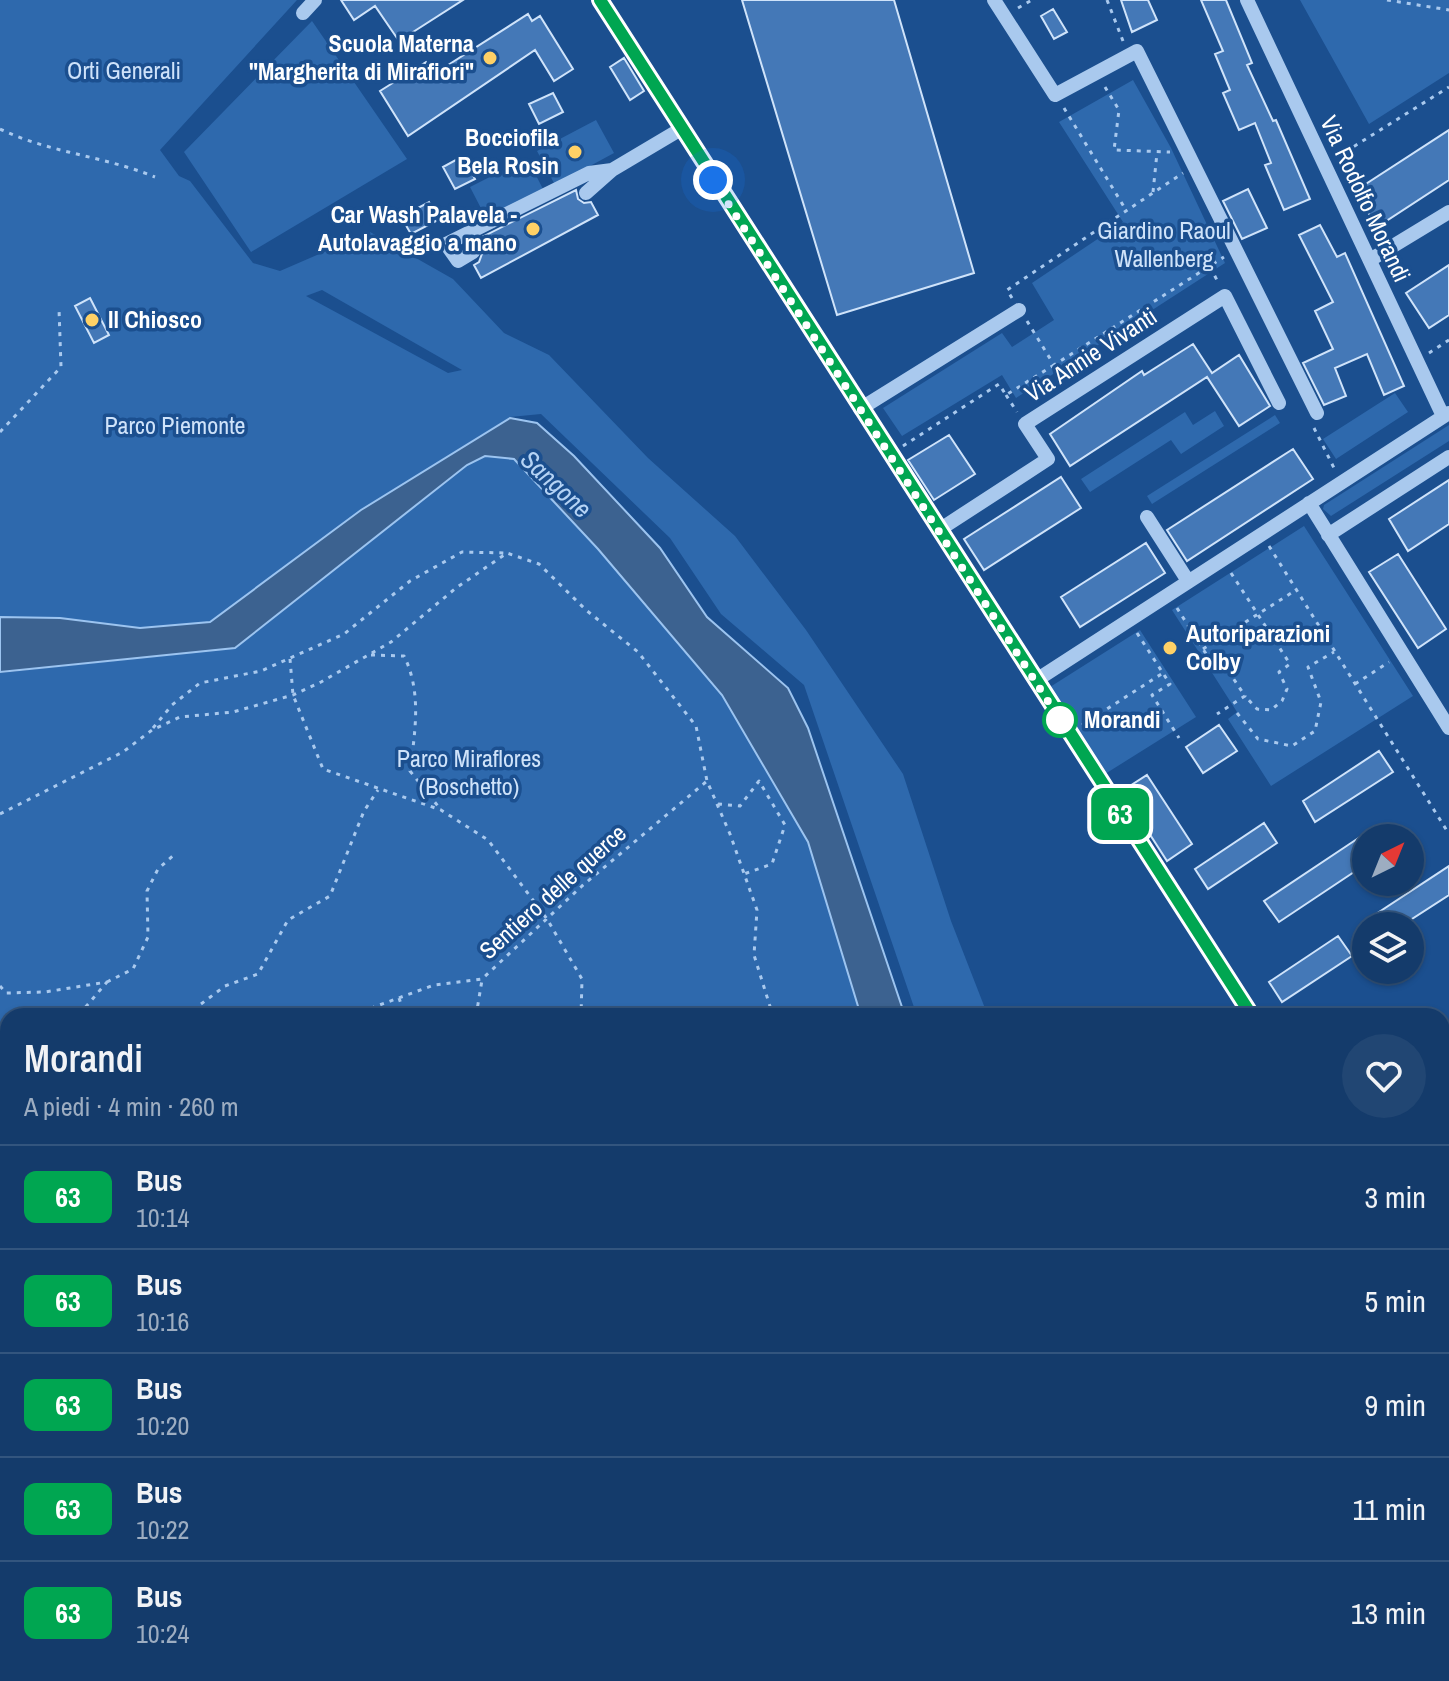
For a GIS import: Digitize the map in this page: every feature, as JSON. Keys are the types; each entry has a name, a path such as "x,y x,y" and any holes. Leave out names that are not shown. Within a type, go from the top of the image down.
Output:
{"street":[{"path":"303,13 315,0"},
{"path":"600,0 1247,1008"},
{"path":"994,0 1055,95 1133,53 1317,413"},
{"name":"Via Rodolfo Morandi","path":"1035,681 1446,414 1417,361 1247,0"},
{"path":"586,193 612,170 681,129"},
{"path":"473,252 458,261 446,244 589,173 612,170"},
{"path":"1370,260 1449,212"},
{"name":"Via Annie Vivanti","path":"939,530 1048,459 1025,424 1225,296 1279,403"},
{"path":"860,409 1019,310"},
{"path":"1328,535 1449,457"},
{"path":"1309,503 1449,728"},
{"path":"1147,517 1188,581"}],"path":[{"path":"1107,0 1133,53"},
{"path":"1387,0 1449,10"},
{"path":"1325,165 1449,87"},
{"path":"1110,93 1119,110 1114,150 1178,151"},
{"path":"1055,95 1126,210"},
{"path":"0,131 32,145 128,166 155,177"},
{"path":"1153,192 1157,153"},
{"path":"1054,365 1007,290 1186,171"},
{"path":"1006,395 1227,255"},
{"path":"0,432 61,367 59,309"},
{"path":"1417,361 1449,340"},
{"path":"889,454 999,384 1025,424"},
{"path":"1261,534 1448,831"},
{"path":"152,730 172,705 200,683 261,671 344,634 410,581 462,552 507,553 539,564 586,610 638,652 696,726 707,781 757,910 754,955 771,1008"},
{"path":"0,814 123,752 152,730 180,717 233,712 293,695 391,642 456,588 507,553"},
{"path":"1168,594 1215,668 1223,663 1257,709 1271,710 1282,701 1287,689 1279,672 1290,664 1222,559"},
{"path":"1203,649 1296,590"},
{"path":"1130,619 1170,684 1152,695 1179,738"},
{"path":"1237,713 1258,739 1292,746 1315,731 1321,702 1308,667 1335,651"},
{"path":"1355,684 1401,653"},
{"path":"369,655 404,656 412,672 417,720 410,771 441,810"},
{"path":"290,659 293,695 323,769 441,810 488,840 547,919 582,979 581,1008"},
{"path":"1068,733 1163,673"},
{"path":"1217,714 1245,696"},
{"name":"Sentiero delle querce","path":"373,1008 434,985 482,979 707,781"},
{"path":"717,804 740,806 759,781 785,825 772,864 744,874"},
{"path":"196,1008 225,986 258,974 288,920 330,896 364,811 379,788"},
{"path":"0,986 6,993 45,992 107,982 133,969 148,937 147,891 158,869 176,853"},
{"path":"477,1008 482,979"},
{"path":"85,1008 107,982"},
{"path":"399,998 402,1008"}],"green space":[{"name":"Parco Piemonte","path":"0,0 297,0 160,150 179,176 190,181 253,263 280,271 370,232 453,279 504,333 549,355 648,458 735,536 806,630 903,774 951,921 985,1008 914,1008 804,685 721,614 670,538 541,414 510,417 361,510 210,622 140,628 60,618 0,617","holes":["322,290 462,370 448,373 306,296"]},
{"path":"1300,0 1449,0 1449,73 1369,124"},
{"path":"312,21 407,159 251,252 184,152"},
{"name":"Giardino Raoul Wallenberg","path":"1133,80 1171,148 1225,263 1016,398 1002,375 902,436 883,408 1002,333 1012,347 1054,320 1032,283 1123,222 1059,122"},
{"name":"Bocciofila Bela Rosin","path":"596,120 614,153 555,185 537,151"},
{"name":"Bocciofila Bela Rosin","path":"527,158 543,189 486,218 470,187"},
{"path":"1395,393 1408,412 1336,459 1323,439"},
{"path":"1215,411 1224,426 1181,454 1171,440 1090,492 1081,479 1185,412 1193,425"},
{"path":"1275,415 1280,423 1152,504 1147,496"},
{"path":"1449,425 1449,441 1331,516 1323,509 1324,505"},
{"name":"Parco Miraflores (Boschetto)","path":"485,456 514,459 598,549 722,695 808,842 859,1008 0,1008 0,673 235,648 467,465"},
{"path":"1304,526 1413,696 1271,786 1228,719 1237,712 1172,610"},
{"path":"1140,630 1196,717 1105,774 1050,687"}],"water":[{"name":"Sangone","path":"510,418 537,423 574,456 660,548 707,617 788,688 808,728 902,1008 859,1008 808,842 722,695 598,549 514,459 485,456 467,465 235,648 0,672 0,617 60,618 140,628 210,622 361,510"}],"building":[{"path":"341,0 463,0 399,41 375,6 354,20"},
{"path":"742,0 894,0 974,273 837,315"},
{"path":"1121,0 1148,0 1157,20 1132,32"},
{"path":"1201,0 1226,0 1252,63 1247,65 1273,121 1276,120 1310,199 1284,210 1265,165 1271,163 1255,123 1239,130 1223,93 1230,90 1215,54 1223,51"},
{"path":"1053,9 1067,32 1054,39 1041,16"},
{"path":"528,14 532,21 540,16 573,69 554,81 535,50 408,136 380,91 426,62 434,74"},
{"path":"624,58 644,91 630,100 610,67"},
{"path":"553,93 563,112 539,124 529,104"},
{"path":"1449,130 1449,180 1377,227 1355,191"},
{"path":"463,156 475,179 455,189 443,167"},
{"path":"1248,189 1267,228 1242,239 1223,201"},
{"name":"Car Wash Palavela - Autolavaggio a mano","path":"576,190 578,199 584,203 591,202 598,215 481,278 474,265 479,262 483,251 472,242"},
{"path":"429,202 438,220 411,234 401,217"},
{"path":"1320,225 1337,257 1345,253 1404,386 1384,395 1367,354 1335,368 1346,396 1324,405 1303,363 1333,349 1315,311 1333,302 1299,235"},
{"path":"1449,265 1449,315 1429,328 1406,293"},
{"name":"Il Chiosco","path":"90,298 109,335 94,343 75,306"},
{"path":"1193,344 1212,373 1239,355 1270,406 1239,426 1207,377 1070,466 1050,434 1142,371 1144,375"},
{"path":"949,435 975,474 934,500 908,460"},
{"path":"1293,449 1313,479 1187,561 1167,530"},
{"path":"1061,477 1081,508 984,570 964,539"},
{"path":"1449,480 1449,524 1408,551 1389,519"},
{"path":"1146,543 1165,573 1080,627 1061,597"},
{"path":"1398,554 1446,629 1418,648 1369,572"},
{"path":"1219,725 1237,751 1203,773 1186,747"},
{"path":"1379,751 1393,772 1315,822 1303,801"},
{"path":"1147,775 1192,844 1167,861 1122,791"},
{"path":"1264,823 1277,843 1208,889 1195,869"},
{"path":"1352,842 1352,873 1279,922 1264,901"},
{"path":"1449,866 1449,895 1423,912 1379,912 1403,896 1424,896 1424,882"},
{"path":"1338,936 1352,956 1282,1002 1269,982"}],"bus line":[{"name":"63","path":"600,0 1247,1008"}],"place":[{"name":"Scuola Materna \"Margherita di Mirafiori\"","path":"490,58"},
{"name":"Bocciofila Bela Rosin","path":"575,152"},
{"name":"Car Wash Palavela - Autolavaggio a mano","path":"533,229"},
{"name":"Il Chiosco","path":"92,320"},
{"name":"Autoriparazioni Colby","path":"1170,648"},
{"name":"Morandi","path":"1060,720"}],"route":[{"path":"713,180 1060,720"}],"park label":[{"name":"Orti Generali","path":"124,71"}]}
